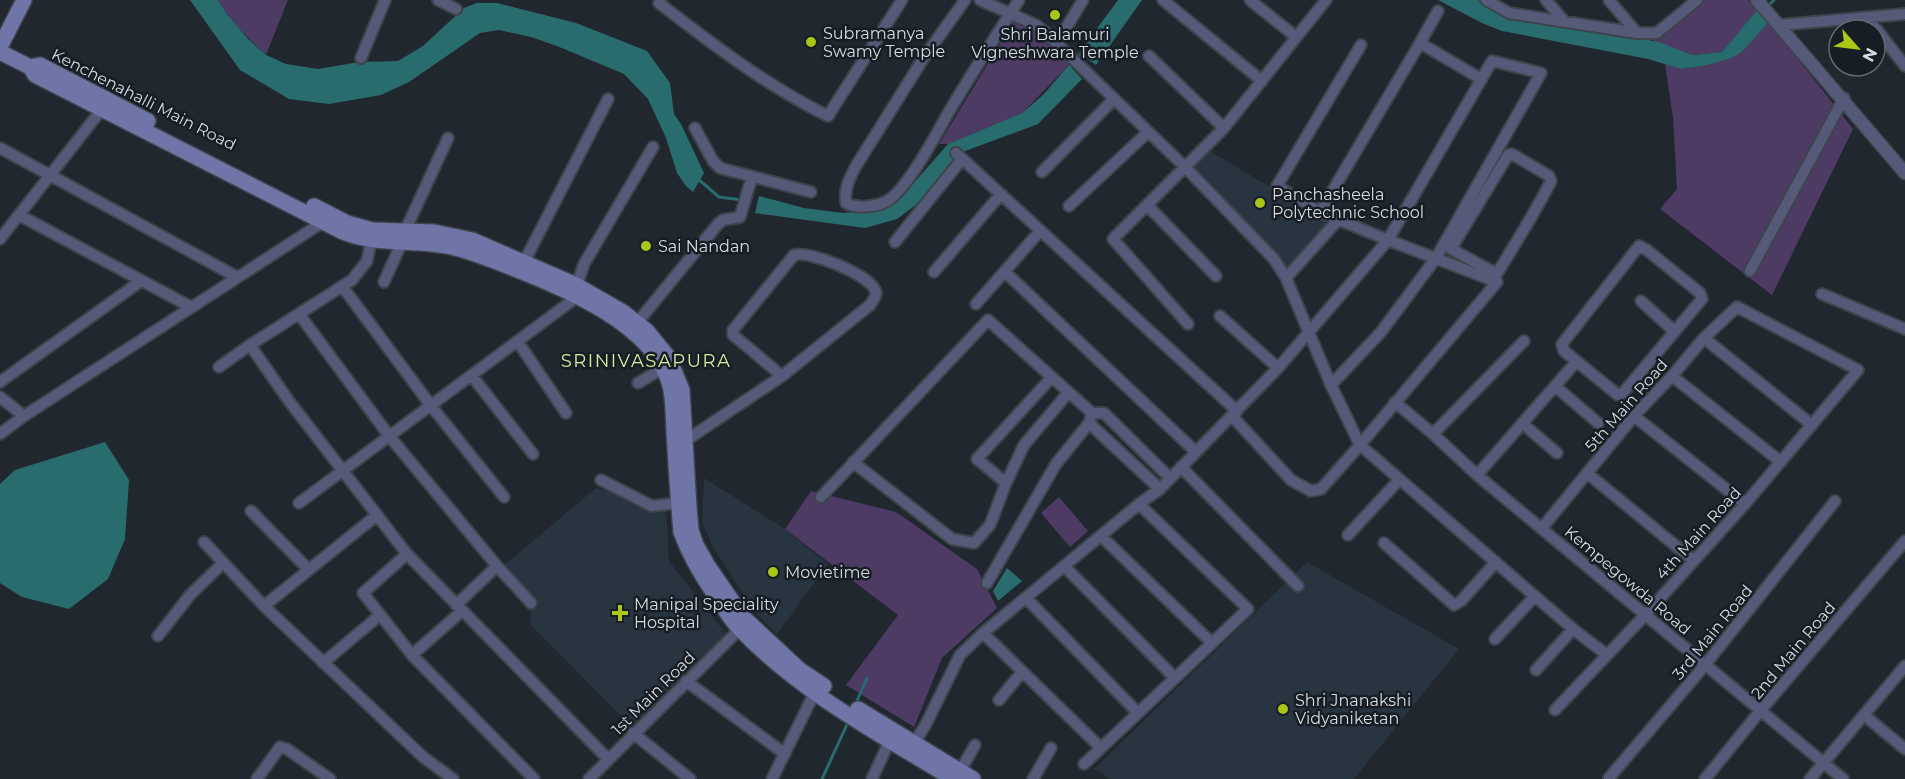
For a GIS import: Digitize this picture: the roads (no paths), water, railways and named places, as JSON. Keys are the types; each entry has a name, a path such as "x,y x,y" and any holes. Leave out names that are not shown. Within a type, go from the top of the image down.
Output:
{"main road":[{"path":"0,47 24,0"},
{"path":"0,52 30,68"},
{"name":"Kenchenahalli Main Road","path":"911,747 890,740 794,678 744,625 699,571 687,550 681,532 673,403 669,381 663,368 649,349 629,329 580,291 547,283 469,251 433,243 404,237 372,230 326,218 102,109 36,75 30,68 40,65 326,218 343,232 371,241 404,237 434,232 472,240 524,262 617,308 638,323 663,349 674,367 682,390 691,530 696,545 744,625 800,670 911,747 956,775 974,779"}],"street":[{"path":"361,58 385,0"},
{"path":"438,0 456,9"},
{"path":"660,0 659,3 794,100 828,116 902,0"},
{"path":"965,0 923,59 856,166 845,191 846,203 851,206 864,206 886,201 905,181 928,148 1019,0"},
{"path":"980,0 1036,25 1185,167 1274,259 1286,278 1331,385 1360,445 1607,655"},
{"path":"1057,44 1083,0"},
{"path":"1163,0 1262,81"},
{"path":"1250,0 1296,37"},
{"path":"1188,324 1113,238 1224,128 1326,0"},
{"path":"1486,0 1509,13 1637,33 1657,33 1690,2"},
{"path":"1546,0 1565,22"},
{"path":"1609,0 1637,33"},
{"path":"1757,0 1844,98 1905,173"},
{"path":"1320,212 1438,11"},
{"path":"1777,22 1905,14"},
{"path":"1867,17 1905,66"},
{"path":"1420,43 1481,79"},
{"path":"1361,45 1277,186 1338,220 1436,258 1495,277"},
{"path":"1149,56 1224,128"},
{"path":"911,747 925,726 960,656 982,633 1160,489 1278,368 1388,240 1491,61 1541,73 1436,258 1381,332 1331,385"},
{"path":"1750,271 1844,98"},
{"path":"524,262 608,99"},
{"path":"1042,172 1114,99"},
{"path":"0,239 102,109"},
{"path":"695,128 713,161 720,168 811,192"},
{"path":"1069,206 1148,132"},
{"path":"384,282 448,138"},
{"path":"299,503 518,342 580,291 584,264 653,147"},
{"path":"1,151 50,175 237,277"},
{"path":"895,242 959,156 1234,414 1291,480 1311,491 1321,489 1497,282 1495,277 1451,249 1508,155 1512,154 1549,176 1551,180 1495,277"},
{"path":"638,323 718,224 723,220 740,217 752,177"},
{"path":"934,272 1001,194"},
{"path":"1147,205 1216,276"},
{"path":"19,215 191,307"},
{"path":"0,434 326,218"},
{"path":"1286,278 1338,220"},
{"path":"976,304 1040,231"},
{"path":"219,367 352,280 367,261 371,241"},
{"path":"1639,246 1647,250 1702,296 1674,331 1620,395 1615,394 1564,351 1565,339 1639,246"},
{"path":"685,441 782,376 870,305 876,292 872,286 853,273 814,256 800,253 794,255 734,330 733,335 782,376"},
{"path":"1005,272 1196,452"},
{"path":"0,382 141,280"},
{"path":"342,286 504,497"},
{"path":"1822,294 1905,329"},
{"path":"1641,301 1674,331"},
{"name":"5th Main Road","path":"1542,528 1634,416 1704,338 1737,307 1858,370"},
{"path":"299,314 390,437 497,566 531,603"},
{"path":"1220,316 1278,368"},
{"path":"821,497 988,320 1068,393 1160,489"},
{"path":"1704,338 1812,425"},
{"path":"1433,434 1524,340"},
{"path":"518,342 566,412"},
{"path":"250,345 289,401 407,554 608,759"},
{"path":"1477,475 1577,361"},
{"path":"638,384 663,368"},
{"name":"4th Main Road","path":"1555,710 1646,614 1781,462 1858,370"},
{"path":"472,376 533,454"},
{"path":"1672,376 1781,462"},
{"path":"1006,483 977,459 1051,378"},
{"path":"1555,387 1598,423"},
{"path":"853,462 952,539 974,543 990,525 1024,445 1068,393"},
{"path":"0,398 24,416"},
{"name":"Kempegowda Road","path":"1395,402 1477,475 1843,779"},
{"path":"987,583 1056,464 1090,418 1104,413 1170,478"},
{"path":"1634,416 1744,504"},
{"path":"1522,423 1557,453"},
{"path":"1181,467 1298,586"},
{"path":"1587,473 1693,560"},
{"path":"601,480 652,506 678,503"},
{"path":"1348,535 1399,480"},
{"name":"3rd Main Road","path":"1609,778 1705,665 1835,501"},
{"path":"1084,764 1248,609 1139,504"},
{"path":"251,511 309,570"},
{"path":"264,606 377,515"},
{"path":"1101,536 1212,642"},
{"name":"2nd Main Road","path":"1705,779 1905,541"},
{"path":"204,542 264,606 323,663 423,757 453,779"},
{"path":"1384,543 1454,605 1461,601 1496,562"},
{"path":"407,554 363,593 412,655 534,779"},
{"path":"158,636 190,595 223,563"},
{"path":"412,655 497,566"},
{"path":"1064,566 1175,678"},
{"path":"1495,639 1535,596"},
{"path":"1026,598 1138,713"},
{"path":"323,663 380,615"},
{"name":"1st Main Road","path":"592,778 633,733 744,625"},
{"path":"1536,670 1573,628"},
{"path":"982,633 1101,748"},
{"path":"1810,779 1905,666"},
{"path":"999,700 1022,672"},
{"path":"1895,678 1905,686"},
{"path":"686,681 785,754"},
{"path":"772,779 814,692"},
{"path":"1864,715 1905,749"},
{"path":"633,733 690,779"},
{"path":"872,779 890,740"},
{"path":"956,775 975,745"},
{"path":"257,779 280,747 330,779"},
{"path":"1033,779 1051,748"}],"waterway":[{"path":"1768,6 1774,0"},
{"path":"1068,69 1084,51"},
{"path":"698,179 719,197 742,200"},
{"path":"856,703 867,678"},
{"path":"822,779 849,720"}],"place":[{"name":"Shri Balamuri Vigneshwara Temple","path":"1055,15"},
{"name":"Subramanya Swamy Temple","path":"811,42"},
{"name":"Panchasheela Polytechnic School","path":"1260,203"},
{"name":"Sai Nandan","path":"646,246"},
{"name":"Movietime","path":"773,572"},
{"name":"Manipal Speciality Hospital","path":"620,613"},
{"name":"Shri Jnanakshi Vidyaniketan","path":"1283,709"}],"district":[{"name":"SRINIVASAPURA","path":"646,361"}]}
